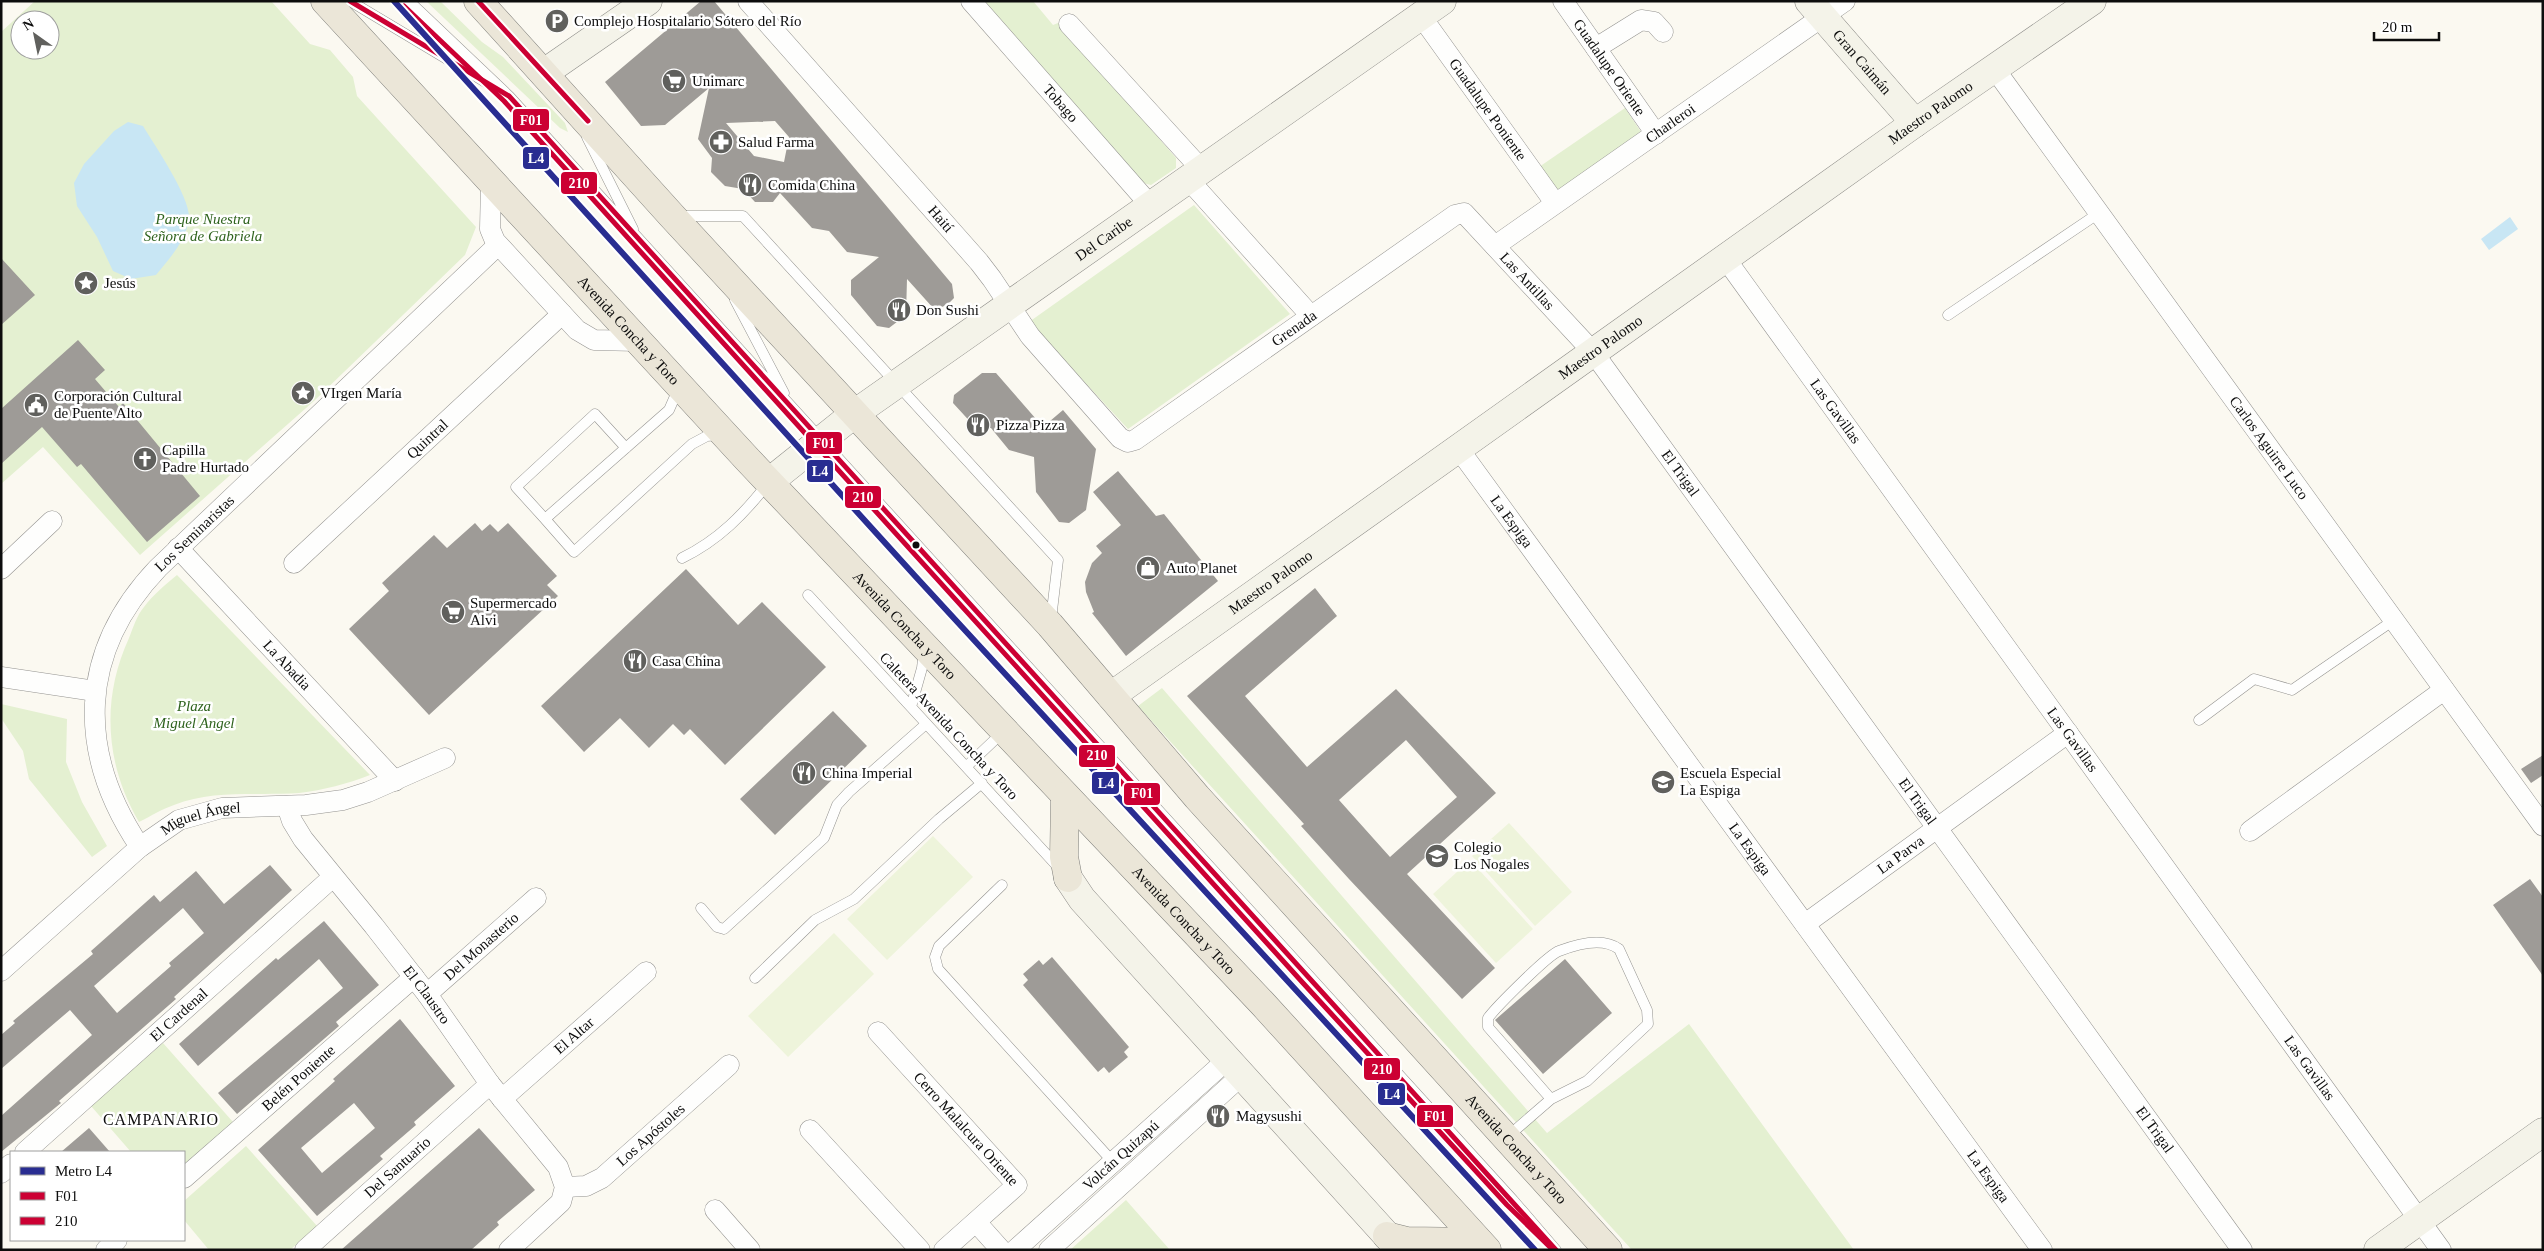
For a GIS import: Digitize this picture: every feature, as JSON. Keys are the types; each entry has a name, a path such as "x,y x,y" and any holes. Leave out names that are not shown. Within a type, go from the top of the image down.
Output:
{"main road":[{"name":"Avenida Concha y Toro","path":"325,1 725,436 1259,1000 1483,1246"},
{"name":"Avenida Concha y Toro","path":"478,1 672,216 1050,625 1190,790 1608,1250"},
{"path":"1065,796 1064,857 1068,878"},
{"path":"1394,1243 1407,1241 1483,1246"}],"street":[{"path":"544,73 648,1"},
{"name":"Haití","path":"748,1 979,262 1030,336 1120,438 1128,442"},
{"name":"Tobago","path":"971,1 1151,206"},
{"name":"Guadalupe Oriente","path":"1563,1 1656,134"},
{"name":"Charleroi","path":"1495,246 1656,134 1816,9 1845,1"},
{"name":"Maestro Palomo","path":"1112,696 1592,352 1915,123 2092,1"},
{"name":"Del Caribe","path":"769,482 854,414 1431,8"},
{"name":"Guadalupe Poniente","path":"1431,8 1555,204"},
{"name":"Gran Caimán","path":"1816,9 1915,123"},
{"path":"1596,48 1641,20 1654,22 1663,32"},
{"path":"1068,24 1311,316"},
{"name":"Carlos Aguirre Luco","path":"1994,68 2543,826"},
{"path":"491,183 490,229 498,245 562,314 587,338 638,341"},
{"name":"Grenada","path":"1128,442 1135,440 1461,212"},
{"name":"Las Antillas","path":"1461,212 1467,216 1592,352"},
{"name":"Los Seminaristas","path":"140,847 117,810 102,770 95,731 95,691 106,647 126,605 141,586 178,548 498,245"},
{"name":"Las Gavillas","path":"1725,258 2442,1250"},
{"name":"Quintral","path":"294,563 562,314"},
{"name":"El Trigal","path":"1592,352 2242,1250"},
{"name":"La Espiga","path":"1458,448 2042,1250"},
{"path":"1,569 52,521"},
{"name":"La Abadia","path":"178,548 395,781"},
{"path":"1,677 95,691"},
{"path":"2250,831 2444,690"},
{"name":"La Parva","path":"1805,924 2068,733"},
{"name":"Miguel Ángel","path":"1,971 140,847 179,820 208,811 239,806 324,804 343,800 395,781 445,758"},
{"name":"El Claustro","path":"287,806 297,830 414,977 496,1091 558,1167 565,1187"},
{"name":"El Cardenal","path":"25,1151 333,877"},
{"path":"1068,878 1082,899 1394,1243"},
{"name":"Del Monasterio","path":"427,994 536,898"},
{"name":"El Altar","path":"496,1091 646,972"},
{"name":"Belén Poniente","path":"185,1177 414,977"},
{"name":"Cerro Malalcura Oriente","path":"878,1032 1017,1185 976,1222"},
{"name":"Los Apóstoles","path":"565,1187 586,1186 602,1178 729,1066"},
{"name":"Volcán Quizapú","path":"1015,1250 1113,1162 1235,1067"},
{"name":"Volcán Quizapú","path":"1049,1250 1235,1067"},
{"name":"Del Santuario","path":"304,1250 496,1091"},
{"path":"810,1130 920,1250"},
{"path":"2378,1250 2543,1132"},
{"path":"509,1250 556,1208 564,1195 565,1187"},
{"path":"714,1210 750,1250"},
{"path":"944,1250 976,1222 1001,1250"},
{"path":"106,1250 116,1241"}],"lane":[{"path":"350,1 510,96"},
{"path":"409,1 510,96 639,241 1514,1200 1556,1250"},
{"path":"568,100 639,241"},
{"path":"1948,315 2099,213"},
{"path":"672,216 743,216 1058,560 1050,625"},
{"path":"720,268 791,407"},
{"path":"545,519 669,410 676,394 677,384"},
{"path":"626,448 594,414 516,487 574,552 698,439 716,434 725,436"},
{"path":"682,558 713,542 744,514 769,482"},
{"name":"Caletera Avenida Concha y Toro","path":"808,595 1068,878"},
{"path":"2199,720 2254,678 2292,690 2394,620"},
{"path":"911,707 922,668 924,645"},
{"path":"701,908 717,927 724,929 824,838 837,805 849,792 926,724"},
{"path":"967,766 1004,731"},
{"path":"755,978 815,920 854,899 939,819 982,783"},
{"path":"1002,885 939,946 935,957 938,969 1113,1162"},
{"path":"1506,1138 1551,1099 1587,1081 1648,1024 1647,1010 1619,949 1612,944 1597,942 1558,951 1488,1018 1488,1027 1551,1099"},
{"path":"1514,1200 1564,1250"}],"green space":[{"name":"Parque Nuestra Señora de Gabriela","path":"35,1 271,1 310,44 330,50 353,77 357,96 476,227 465,255 314,401 140,555 43,447 1,484 1,32 10,24 10,60 60,60 60,10 25,10"},
{"path":"426,1 440,1 482,42 503,57 565,123 568,132 560,128"},
{"path":"985,1 1033,1 1053,25 1058,23 1176,158 1176,168 1151,185 1139,182 986,6"},
{"path":"1625,108 1643,135 1562,191 1552,186 1539,167"},
{"path":"1194,205 1290,314 1128,429 1029,322"},
{"name":"Plaza Miguel Angel","path":"177,575 370,775 335,786 299,793 220,795 189,800 139,822 119,777 114,754 111,708 114,684 120,661 139,614 155,594"},
{"path":"1162,688 1547,1133 1689,1024 1854,1250 1632,1250 1138,706"},
{"path":"1,704 67,719 66,762 82,802 107,846 92,857 29,779 23,751 1,718"},
{"path":"1509,823 1572,892 1535,926 1472,856"},
{"path":"933,836 973,877 887,960 847,919"},
{"path":"1470,860 1533,929 1496,963 1433,894"},
{"path":"834,933 874,974 788,1057 748,1016"},
{"path":"163,1043 233,1122 185,1165 185,1151 130,1151 91,1106"},
{"path":"246,1146 317,1226 290,1250 209,1250 185,1221 185,1200"},
{"path":"1126,1200 1170,1250 1070,1250"}],"water":[{"path":"128,122 143,126 184,198 189,219 181,242 156,275 131,279 113,271 97,237 77,206 74,183 84,164 114,131"},
{"path":"2510,217 2518,229 2489,250 2481,239"}],"building":[{"path":"701,1 714,1 952,284 954,298 948,304 934,309 907,279 906,315 889,328 877,326 851,295 851,280 879,257 847,252 829,231 812,228 780,193 773,202 755,202 743,189 725,186 711,172 712,158 698,139 709,88 665,125 641,126 605,82","holes":["775,121 789,137 784,162 754,156 726,123"]},
{"path":"1,258 35,295 1,325"},
{"path":"78,340 105,370 95,379 119,407 123,403 200,496 147,542 81,464 77,467 42,427 1,464 1,409"},
{"path":"982,373 996,373 1043,427 1063,410 1096,449 1086,510 1069,523 1059,522 1036,492 1034,457 1009,450 991,428 975,427 953,403 954,395"},
{"name":"Auto Planet","path":"1118,471 1156,516 1164,514 1218,581 1126,656 1092,613 1094,612 1086,592 1085,582 1092,563 1102,553 1096,546 1121,525 1093,492"},
{"name":"Supermercado Alvi","path":"475,523 482,531 490,524 498,532 508,523 557,576 547,585 558,596 429,715 349,629 389,591 382,583 434,535 447,548"},
{"path":"686,569 738,625 762,602 826,667 725,765 690,729 684,735 673,724 649,748 620,718 584,752 541,706"},
{"path":"1315,588 1337,616 1245,696 1307,767 1396,689 1496,793 1407,874 1495,968 1462,999 1349,879 1301,826 1304,824 1187,696","holes":["1406,740 1457,797 1390,857 1339,800"]},
{"name":"China Imperial","path":"833,711 867,746 775,835 740,799"},
{"path":"2543,755 2543,775 2531,783 2521,769"},
{"path":"270,865 292,890 174,997 176,999 59,1101 61,1103 1,1152 1,1116 92,1035 70,1010 1,1069 1,1035 15,1023 13,1021 93,954 91,951 154,895 160,902 196,871 224,904","holes":["183,908 204,933 169,963 171,966 117,1013 94,986"]},
{"path":"2530,879 2543,897 2543,976 2493,905"},
{"path":"324,921 379,985 336,1022 339,1026 237,1114 218,1093 343,988 319,959 198,1066 179,1044 276,958 278,960"},
{"path":"1052,957 1129,1047 1124,1052 1128,1057 1109,1073 1104,1067 1098,1072 1023,985 1028,980 1023,974 1039,960 1043,965"},
{"path":"1565,959 1612,1013 1543,1074 1495,1020"},
{"path":"400,1019 455,1086 414,1122 416,1125 380,1156 383,1159 317,1216 258,1150 335,1081 333,1079","holes":["354,1103 375,1128 322,1173 301,1148"]},
{"path":"89,1128 109,1151 62,1151"},
{"path":"479,1128 535,1190 497,1222 499,1225 471,1250 341,1250"}],"metro line":[{"name":"L4","path":"394,1 916,577 1535,1250"}],"transit line":[{"name":"F01","path":"350,1 509,96 1556,1250"},
{"name":"F01","path":"478,1 588,121"},
{"name":"210","path":"404,6 504,101 1303,983 1507,1205 1553,1250"}],"place":[{"name":"Complejo Hospitalario Sótero del Río","path":"557,21"},
{"name":"Unimarc","path":"674,81"},
{"name":"Salud Farma","path":"721,142"},
{"name":"Comida China","path":"750,185"},
{"name":"Jesús","path":"86,283"},
{"name":"Don Sushi","path":"899,310"},
{"name":"VIrgen María","path":"303,393"},
{"name":"Corporación Cultural de Puente Alto","path":"36,405"},
{"name":"Pizza Pizza","path":"978,425"},
{"name":"Capilla Padre Hurtado","path":"145,459"},
{"name":"Auto Planet","path":"1148,568"},
{"name":"Supermercado Alvi","path":"453,612"},
{"name":"Casa China","path":"635,661"},
{"name":"China Imperial","path":"804,773"},
{"name":"Escuela Especial La Espiga","path":"1663,782"},
{"name":"Colegio Los Nogales","path":"1437,856"},
{"name":"Magysushi","path":"1218,1116"}],"district":[{"name":"CAMPANARIO","path":"161,1119"}]}
